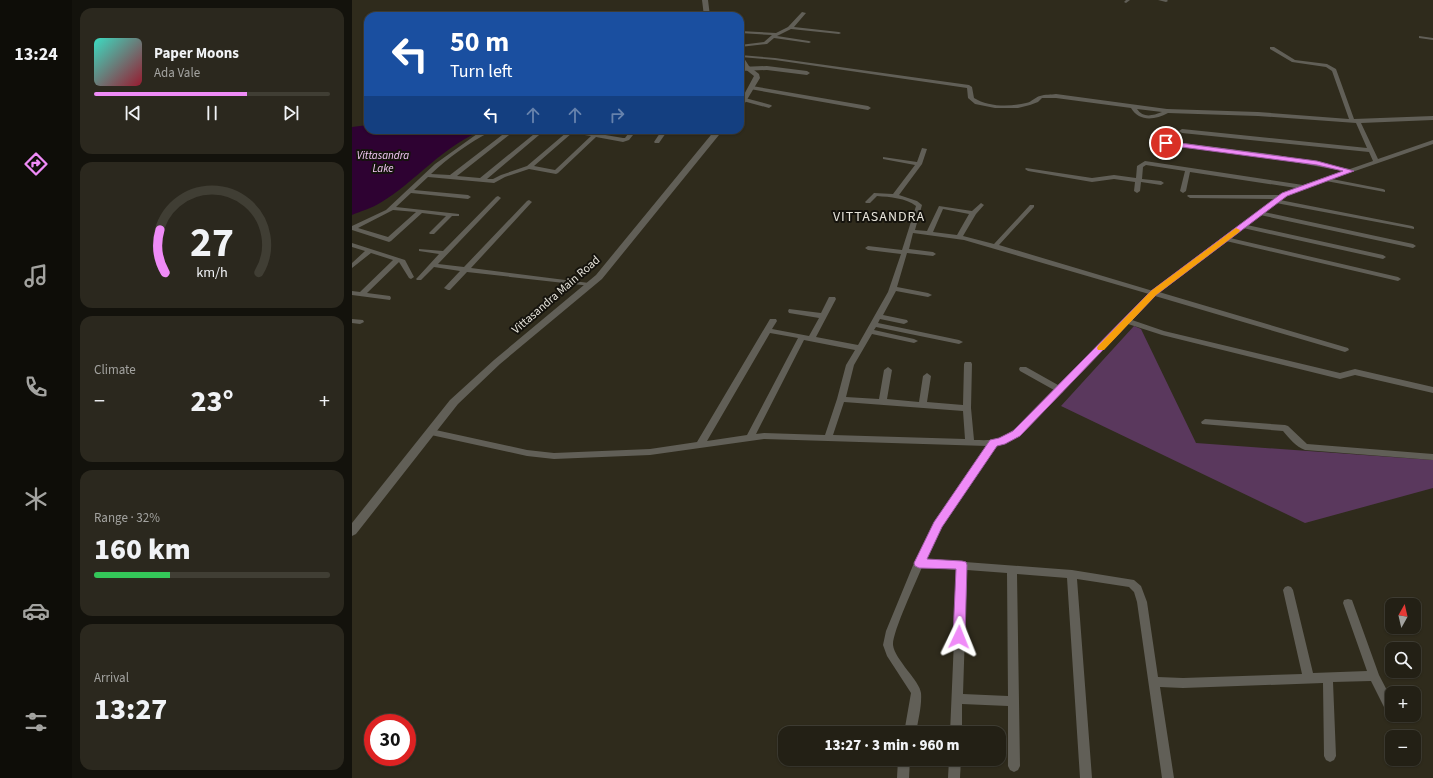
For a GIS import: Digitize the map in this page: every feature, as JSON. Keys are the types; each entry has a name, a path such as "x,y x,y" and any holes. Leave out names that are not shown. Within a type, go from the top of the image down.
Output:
{"street":[{"path":"705,0 706,12"},
{"path":"744,46 765,43 790,28 804,12"},
{"path":"790,28 839,33"},
{"path":"744,32 809,42"},
{"path":"1420,37 1433,38"},
{"path":"1272,48 1294,62 1327,66 1334,70 1355,120 1376,162"},
{"path":"744,56 775,59 908,77 948,85 969,87 972,100 982,104 1017,107 1033,103 1041,97 1056,96 1167,111 1258,114 1355,120 1433,118"},
{"path":"744,62 748,69 757,76 744,101"},
{"path":"744,69 767,68 807,73"},
{"path":"752,88 868,108"},
{"path":"744,104 769,106"},
{"path":"1133,107 1137,114 1144,117 1155,116 1167,111"},
{"path":"1182,131 1370,150"},
{"path":"352,228 384,214 441,162 482,134"},
{"path":"452,177 507,134"},
{"path":"481,180 537,134"},
{"path":"427,175 494,181 503,176 529,167 568,134"},
{"path":"591,134 626,140 631,134"},
{"path":"657,142 662,134"},
{"name":"Vittasandra Main Road","path":"352,531 461,395 589,285 613,261 716,134"},
{"path":"529,167 556,172 595,135"},
{"path":"1152,141 1295,160 1328,165 1351,171"},
{"path":"430,432 526,453 554,456 638,453 700,445 751,436 970,443 994,443 1001,441 1016,433 1154,293 1284,194 1433,142"},
{"path":"895,196 919,164 924,149"},
{"path":"885,158 919,164"},
{"path":"1136,191 1140,166 1145,163 1188,168 1305,187"},
{"path":"1183,191 1188,168"},
{"path":"1028,169 1092,180 1114,177 1161,183"},
{"path":"1326,180 1383,191"},
{"path":"410,191 468,197"},
{"path":"828,438 850,365 894,288 919,205 915,202 895,196 876,194 868,202"},
{"path":"1190,196 1278,199 1412,228"},
{"path":"419,279 498,198"},
{"path":"448,288 529,202"},
{"path":"959,237 973,213 980,205"},
{"path":"995,246 1032,206"},
{"path":"929,233 941,207 973,213"},
{"path":"392,208 454,214 432,233"},
{"path":"352,228 389,240 421,211"},
{"path":"1260,213 1413,246"},
{"path":"1242,226 1383,257"},
{"path":"910,231 959,237 995,246 1346,350"},
{"path":"1224,239 1398,279"},
{"path":"352,245 403,261 411,277"},
{"path":"868,248 933,254"},
{"path":"420,250 444,253"},
{"path":"352,266 370,251"},
{"path":"362,294 398,259"},
{"path":"432,265 589,285"},
{"path":"894,288 928,295"},
{"path":"352,293 387,298"},
{"path":"811,339 832,299"},
{"path":"792,310 823,316"},
{"path":"879,316 904,322"},
{"path":"352,321 360,322"},
{"path":"700,445 773,321"},
{"path":"1127,321 1162,333 1340,376 1355,372 1433,390"},
{"path":"874,324 959,342"},
{"path":"767,330 859,348"},
{"path":"870,331 914,341"},
{"path":"751,436 802,337"},
{"path":"968,364 967,408 970,443"},
{"path":"1023,369 1060,390"},
{"path":"882,402 888,370"},
{"path":"923,405 927,376"},
{"path":"841,399 967,408"},
{"path":"1205,422 1285,428 1305,447 1433,457"},
{"path":"912,726 916,706 916,692 892,656 888,645 891,631 919,563 938,524 994,443"},
{"path":"919,563 1072,574 1131,583 1136,586 1140,591 1142,602 1168,778"},
{"path":"956,726 962,565"},
{"path":"1012,569 1014,766"},
{"path":"1072,574 1086,778"},
{"path":"1288,590 1309,679"},
{"path":"1348,603 1374,676 1385,697"},
{"path":"1153,682 1183,683 1328,679 1374,676"},
{"path":"1328,679 1330,756"},
{"path":"957,698 1014,701"},
{"path":"903,778 904,766"},
{"path":"954,778 955,766"}],"shaded area":[{"path":"1134,326 1141,329 1196,443 1433,460 1433,488 1305,523 1061,406"}],"water":[{"name":"Vittasandra Lake","path":"364,126 364,134 475,134 443,154 380,203 352,215 352,127"}],"slow traffic":[{"path":"1101,348 1154,293 1236,230"}],"district":[{"name":"VITTASANDRA","path":"879,217"}],"route":[{"path":"959,637 962,565 919,563 938,524 994,443 1009,438 1016,433 1044,407 1154,293 1224,239 1284,194 1351,171 1317,163 1166,143"}]}
